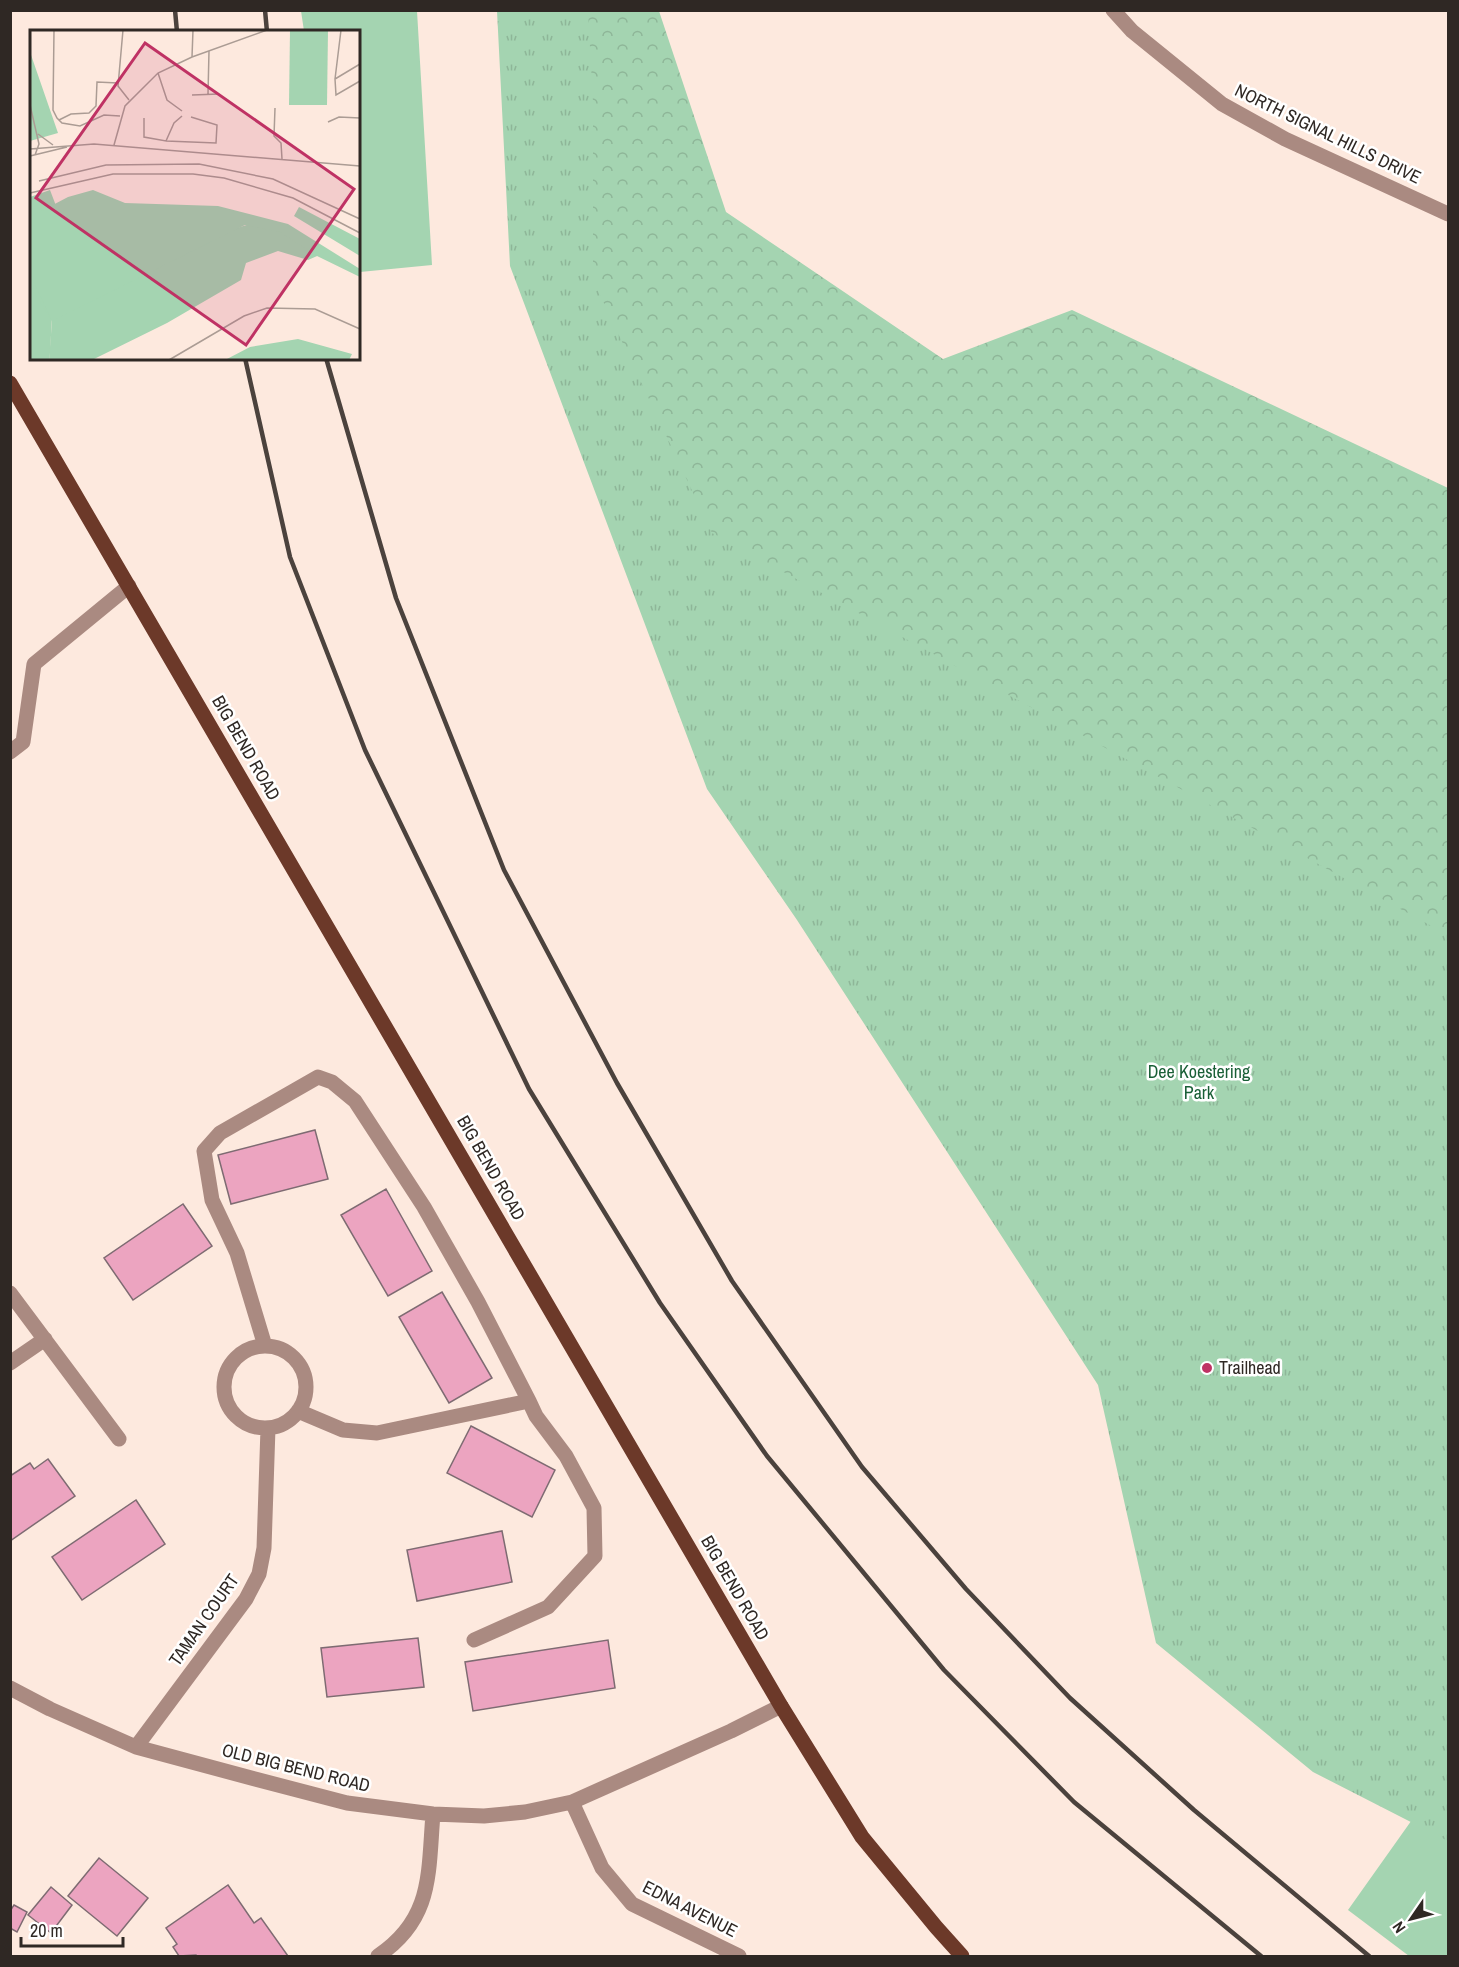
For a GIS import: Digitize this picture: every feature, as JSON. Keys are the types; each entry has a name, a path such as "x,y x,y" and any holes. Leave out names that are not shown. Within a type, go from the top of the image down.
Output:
{"main road":[{"name":"BIG BEND ROAD","path":"10,383 781,1706 862,1837 936,1928 962,1956"}],"street":[{"name":"NORTH SIGNAL HILLS DRIVE","path":"1113,10 1132,31 1217,101 1285,139 1449,214"},
{"path":"10,752 23,742 34,664 129,586"},
{"path":"265,1346 237,1253 212,1200 204,1151 220,1133 318,1077 332,1082 356,1101 429,1216 478,1302 536,1416 567,1456 594,1508 595,1556 548,1607 474,1640"},
{"path":"10,1293 119,1439"},
{"path":"10,1363 45,1339"},
{"path":"256,1346 283,1349 294,1357 302,1368 306,1381 306,1395 298,1411 281,1425 268,1428 254,1427 241,1421 225,1399 223,1385 226,1372 233,1360 244,1351 256,1346"},
{"path":"298,1411 344,1430 377,1433 529,1401"},
{"name":"TAMAN COURT","path":"136,1747 246,1599 259,1574 264,1548 268,1428"},
{"name":"OLD BIG BEND ROAD","path":"10,1688 50,1709 136,1747 347,1803 433,1814 484,1816 525,1812 572,1802 731,1731 781,1706"},
{"name":"EDNA AVENUE","path":"572,1802 602,1868 632,1904 739,1956"},
{"path":"378,1956 392,1947 411,1925 420,1910 427,1885 433,1814"}],"green space":[{"path":"301,11 417,11 432,265 360,272 360,30 304,30"},
{"name":"Dee Koestering Park","path":"497,11 588,11 593,102 593,280 712,533 1448,935 1448,1841 1313,1772 1156,1643 1098,1385 797,920 707,789 510,266"},
{"path":"538,11 659,11 726,212 943,359 1072,310 1448,488 1448,1207 975,891 617,412"},
{"path":"1448,1769 1448,1956 1409,1956 1348,1910"}],"building":[{"path":"315,1130 328,1179 231,1204 218,1155"},
{"path":"386,1189 432,1271 388,1296 341,1215"},
{"path":"183,1204 212,1246 133,1300 104,1258"},
{"path":"442,1292 492,1378 449,1403 399,1317"},
{"path":"471,1426 555,1470 532,1517 447,1473"},
{"path":"48,1459 75,1496 10,1541 10,1476 30,1463 34,1469"},
{"path":"136,1500 165,1544 82,1600 52,1557"},
{"path":"502,1531 512,1582 417,1601 407,1550"},
{"path":"418,1638 424,1687 327,1697 321,1648"},
{"path":"608,1640 615,1688 473,1711 465,1662"},
{"path":"99,1858 148,1898 117,1936 68,1896"},
{"path":"228,1885 254,1923 261,1918 288,1956 179,1956 173,1947 177,1944 166,1928"},
{"path":"51,1887 72,1905 51,1933 28,1915"},
{"path":"14,1905 27,1912 17,1932 10,1928 10,1911"}],"railway":[{"path":"175,10 177,30"},
{"path":"265,10 267,30"},
{"path":"245,360 290,557 365,750 529,1089 660,1303 767,1456 944,1670 1074,1802 1261,1956"},
{"path":"327,360 396,598 504,870 617,1083 732,1281 862,1467 966,1589 1070,1698 1194,1810 1369,1956"}],"place":[{"name":"Trailhead","path":"1207,1368"}]}
